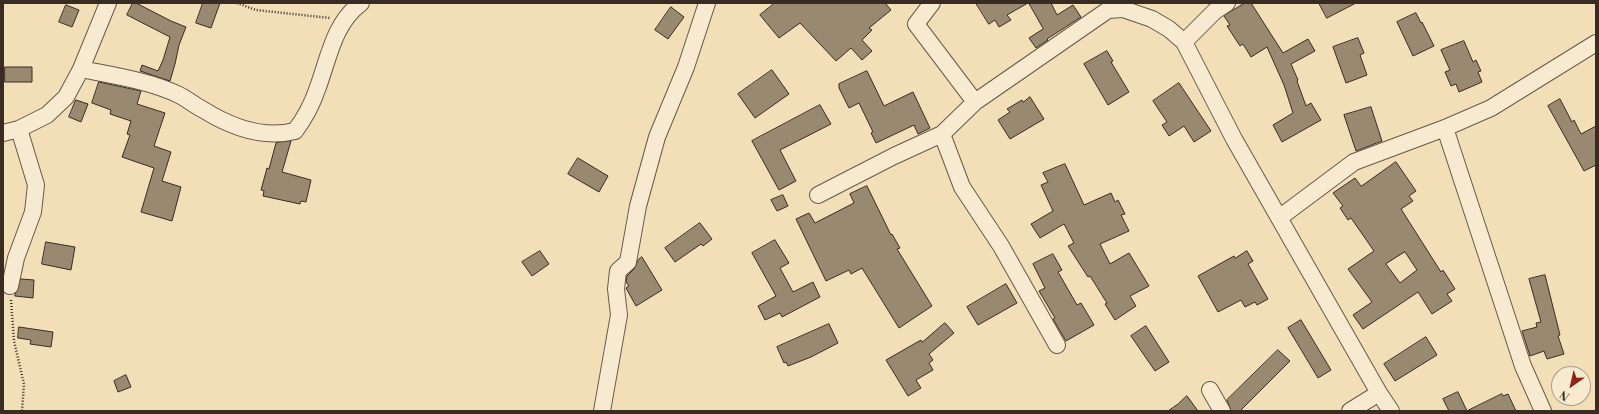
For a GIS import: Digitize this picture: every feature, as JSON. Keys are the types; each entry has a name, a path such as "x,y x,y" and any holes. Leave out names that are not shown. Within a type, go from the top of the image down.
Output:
{"street":[{"path":"3,132 19,129 47,115 66,97 81,69 108,3"},
{"path":"81,69 126,79 179,95 230,124 254,131 285,134 295,131 302,122 318,89 334,39 344,20 350,12 361,3"},
{"path":"602,411 619,315 616,289 618,271 628,262 638,206 657,137 686,67 707,3"},
{"path":"932,3 916,24 976,102"},
{"path":"1184,42 1215,11 1226,3"},
{"path":"818,195 894,156 942,134 976,102 1107,7 1123,9 1152,19 1169,28 1184,42 1234,140 1379,393 1391,411"},
{"path":"1279,218 1354,162 1445,128 1491,108 1596,43"},
{"path":"1445,128 1524,366 1543,411"},
{"path":"8,279 33,212 36,185 19,129"},
{"path":"942,134 962,187 1001,246 1057,345"},
{"path":"1210,390 1222,411"},
{"path":"1350,411 1379,393"}],"path":[{"path":"237,3 256,10 344,20"},
{"path":"8,279 14,341 24,384 22,411"}],"building":[{"path":"133,3 136,3 186,27 179,45 170,81 140,71 142,65 158,71 170,37 127,15"},
{"path":"203,3 220,3 211,28 196,23"},
{"path":"775,3 885,3 891,10 869,28 872,30 862,40 872,51 862,60 851,48 836,61 800,23 779,38 760,15"},
{"path":"976,3 1028,3 1007,15 1011,20 999,27 995,20 989,24"},
{"path":"1029,3 1051,3 1057,15 1073,5 1081,17 1036,48 1029,38 1043,29"},
{"path":"1245,3 1251,3 1283,53 1308,39 1315,51 1291,64 1298,80 1297,81 1306,106 1311,103 1321,120 1282,142 1273,125 1293,113 1284,85 1267,47 1251,57 1243,44 1240,46 1227,26 1230,25 1224,16"},
{"path":"1319,3 1356,3 1327,18"},
{"path":"66,5 79,10 72,27 59,22"},
{"path":"671,7 684,17 668,39 655,30"},
{"path":"1416,13 1434,46 1413,56 1397,22"},
{"path":"1358,38 1364,53 1360,55 1367,75 1346,83 1333,47"},
{"path":"1464,41 1473,62 1476,60 1481,71 1478,72 1482,82 1459,92 1456,84 1451,86 1445,72 1450,70 1441,50"},
{"path":"1107,51 1113,61 1111,62 1129,92 1108,105 1084,64"},
{"path":"5,67 32,67 32,82 5,82"},
{"path":"772,70 789,94 755,118 738,94"},
{"path":"867,71 884,106 913,92 930,128 918,134 914,125 876,143 871,133 873,132 859,103 849,108 839,88 839,84"},
{"path":"99,82 141,91 137,104 165,113 154,146 171,152 162,181 181,187 172,221 141,212 154,168 122,157 130,135 127,134 131,121 110,114 111,110 92,103"},
{"path":"1179,83 1211,131 1194,142 1184,126 1169,136 1162,125 1167,122 1153,101"},
{"path":"1030,97 1044,119 1010,139 998,120 1010,112 1007,109"},
{"path":"1560,99 1572,122 1574,120 1581,134 1596,126 1596,165 1584,171 1548,106"},
{"path":"76,100 88,104 81,122 69,117"},
{"path":"820,105 831,124 780,150 796,181 779,190 752,141"},
{"path":"1371,107 1382,141 1356,151 1344,115"},
{"path":"291,141 282,172 311,180 306,202 301,201 300,204 263,196 264,191 261,190 267,168 269,169 276,143"},
{"path":"578,158 608,176 599,192 568,174"},
{"path":"1396,162 1416,191 1409,196 1413,201 1401,209 1441,272 1443,270 1455,289 1447,294 1452,301 1432,314 1418,292 1363,329 1353,315 1372,302 1348,269 1374,251 1351,218 1348,220 1340,208 1343,206 1333,193 1355,178 1361,186","holes":["1405,252 1417,270 1400,283 1386,264"]},
{"path":"1065,164 1084,205 1111,193 1115,202 1118,200 1125,214 1121,215 1129,231 1100,244 1110,264 1129,253 1149,286 1130,296 1136,306 1115,320 1105,304 1107,303 1090,276 1088,277 1068,246 1074,243 1064,224 1040,238 1031,224 1053,211 1041,185 1048,182 1043,173"},
{"path":"867,186 891,235 892,234 900,248 897,249 932,306 899,328 862,268 851,274 849,270 826,281 796,219 809,213 815,223 854,203 850,194"},
{"path":"783,195 788,206 777,211 771,200"},
{"path":"700,223 712,239 703,246 701,244 675,262 665,248"},
{"path":"775,240 789,263 780,268 793,292 813,282 820,297 782,317 780,313 765,320 758,306 776,296 752,253"},
{"path":"46,242 75,247 71,270 42,264"},
{"path":"540,251 549,264 532,276 522,262"},
{"path":"1247,251 1253,261 1248,264 1268,299 1257,305 1255,302 1245,307 1241,300 1218,312 1198,276 1234,256 1235,258"},
{"path":"1053,254 1062,270 1058,272 1077,305 1081,303 1094,325 1066,341 1053,319 1055,318 1039,291 1045,288 1033,264"},
{"path":"642,257 662,290 636,306 626,288 629,286 626,282 627,276 634,269 638,260"},
{"path":"1545,275 1560,335 1558,336 1564,354 1547,359 1544,351 1530,356 1522,331 1537,327 1536,323 1541,322 1529,279"},
{"path":"21,279 34,280 33,298 15,296"},
{"path":"1006,284 1017,303 978,325 967,307"},
{"path":"1301,320 1331,370 1318,378 1288,328"},
{"path":"945,323 954,333 929,354 933,360 929,363 933,370 916,380 921,388 908,396 886,360 921,340 922,342"},
{"path":"829,324 838,343 811,357 788,366 786,362 784,363 777,347"},
{"path":"1146,326 1169,362 1155,371 1131,336"},
{"path":"19,327 53,332 51,347 30,344 31,340 18,338"},
{"path":"1426,337 1437,355 1395,381 1384,364"},
{"path":"1278,350 1290,361 1240,411 1231,411 1227,400"},
{"path":"126,375 131,387 118,392 114,381"},
{"path":"1458,392 1467,411 1449,411 1443,399"},
{"path":"1502,394 1503,396 1508,394 1516,411 1467,411"},
{"path":"1187,396 1198,411 1168,411 1178,404"}]}
